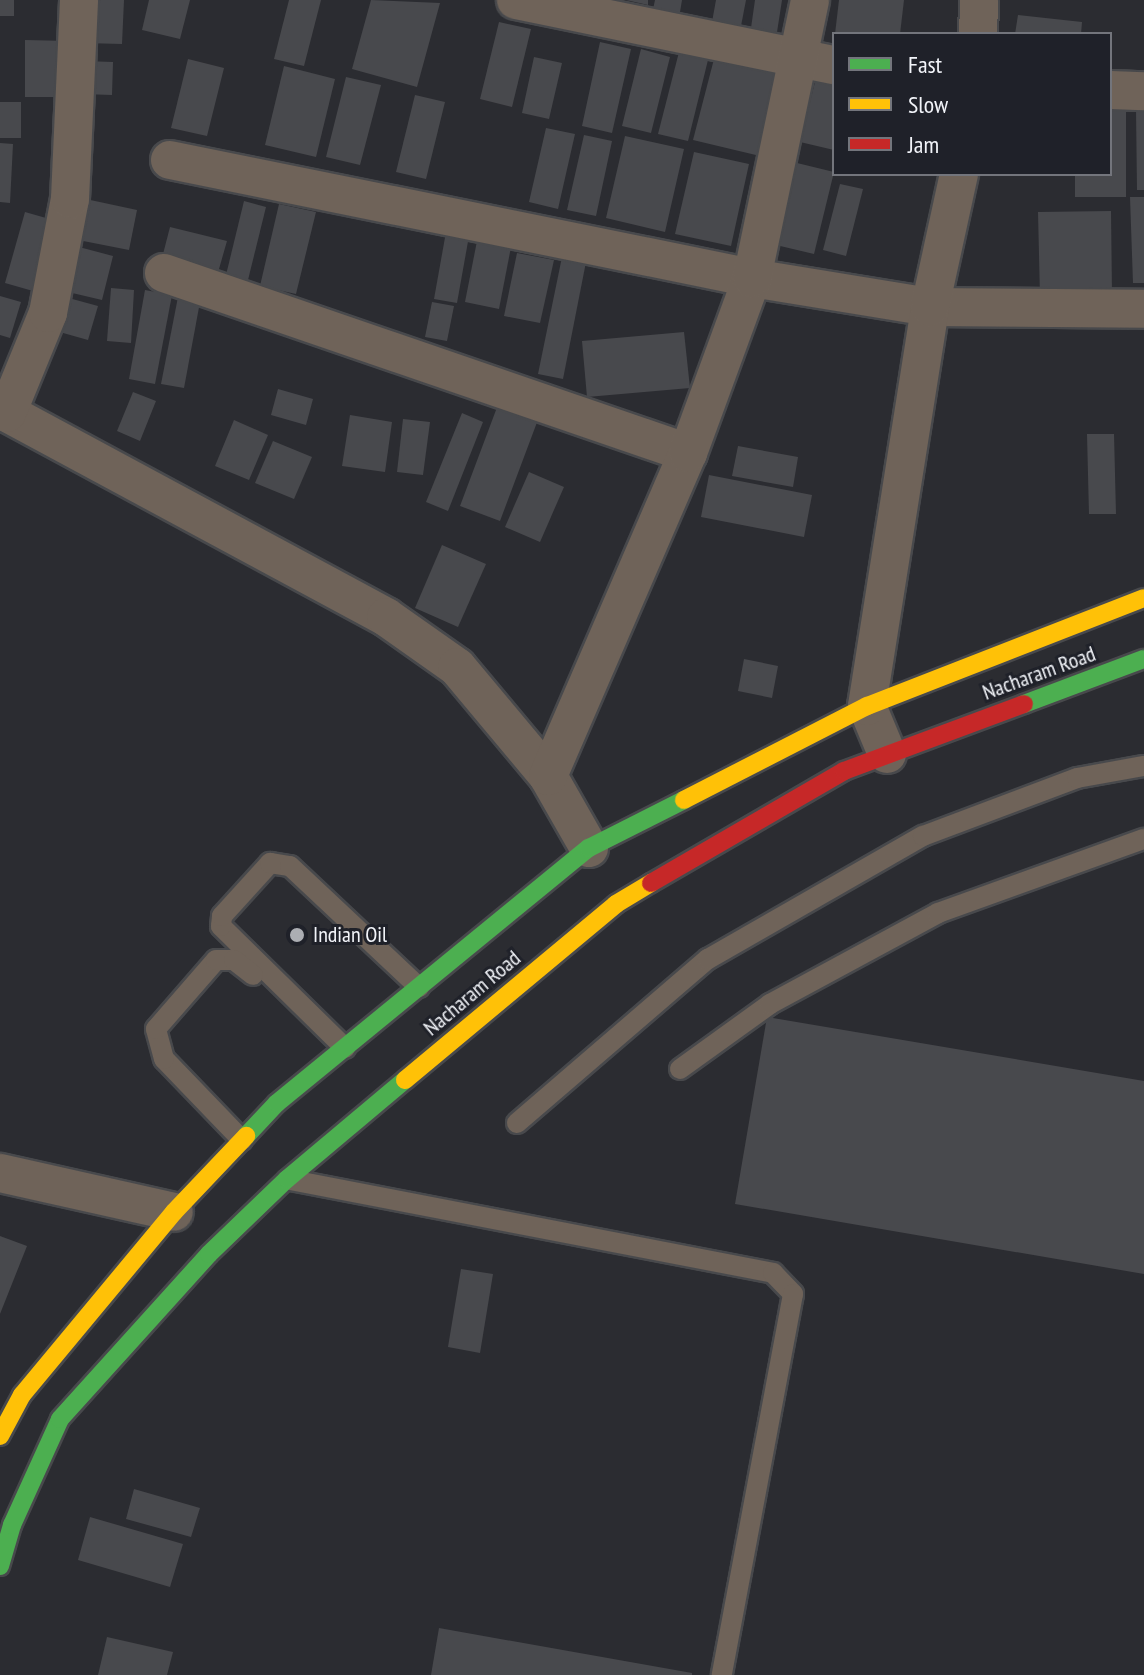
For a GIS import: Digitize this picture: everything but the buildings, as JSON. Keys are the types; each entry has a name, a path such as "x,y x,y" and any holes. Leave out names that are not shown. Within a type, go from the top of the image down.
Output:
{"main road":[{"name":"Nacharam Road","path":"0,1436 22,1395 174,1212 277,1103 589,848 867,706 994,664 1144,598"},
{"name":"Nacharam Road","path":"0,1566 12,1525 60,1419 209,1254 287,1179 616,904 844,771 1012,701 1144,659"}],"street":[{"path":"79,0 70,199 48,313 4,411 386,617 457,667 548,776 589,848"},
{"path":"516,0 832,65"},
{"path":"548,776 688,453 752,278 810,0"},
{"path":"978,32 979,0"},
{"path":"1112,90 1144,91"},
{"path":"170,160 752,278 930,307 1144,309"},
{"path":"887,754 867,706 930,307 959,176"},
{"path":"164,273 688,453"},
{"path":"0,1173 174,1212"}],"lane":[{"path":"517,1123 708,959 923,836 1077,778 1144,766"},
{"path":"680,1069 770,1004 938,913 1144,839"},
{"path":"340,1052 221,926 222,916 270,863 290,866 419,987"},
{"path":"242,1140 164,1059 155,1040 156,1029 216,960 224,957 247,969 340,1052"},
{"path":"287,1179 773,1273 793,1294 722,1675"}],"traffic: fast":[{"path":"1024,704 1144,659"},
{"path":"246,1136 277,1103 589,848 684,800"},
{"path":"0,1566 12,1525 60,1419 209,1254 287,1179 405,1080"}],"traffic: slow":[{"path":"684,800 867,706 1144,598"},
{"path":"405,1080 616,904 651,883"},
{"path":"0,1436 22,1395 174,1212 246,1136"}],"traffic: jam":[{"path":"651,883 844,771 1024,704"}],"place":[{"name":"Indian Oil","path":"297,935"}]}
